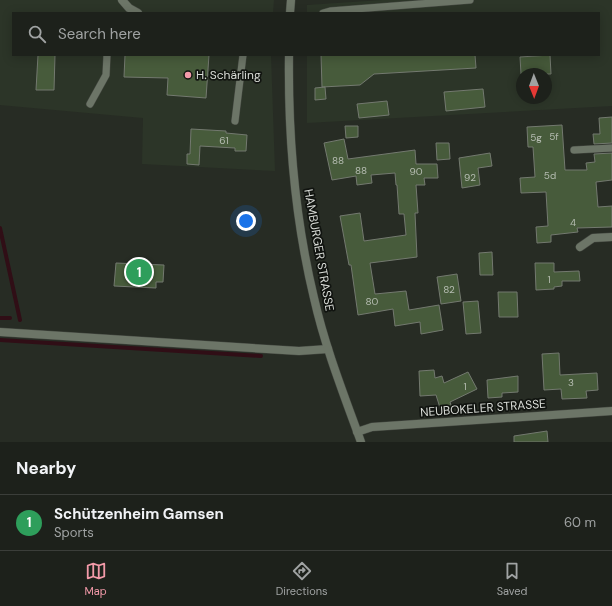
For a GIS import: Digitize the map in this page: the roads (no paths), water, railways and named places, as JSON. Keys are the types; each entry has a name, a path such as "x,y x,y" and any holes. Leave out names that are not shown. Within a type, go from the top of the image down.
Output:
{"street":[{"path":"122,0 129,8 136,12"},
{"path":"290,12 291,0"},
{"name":"HAMBURGER STRASSE","path":"289,56 291,146 296,199 314,298 328,349 361,442"},
{"path":"580,247 593,238 612,237"},
{"path":"0,332 299,351 328,349"},
{"name":"NEUBOKELER STRASSE","path":"357,432 372,427 612,411"}],"lane":[{"path":"326,12 470,0"},
{"path":"90,104 106,75 107,56"},
{"path":"235,121 243,56"},
{"path":"574,150 612,148"}],"waterway":[{"path":"0,228 20,320"},
{"path":"0,318 10,318"},
{"path":"0,340 261,356"}],"place":[{"name":"H. Schärling","path":"188,75"},
{"name":"Schützenheim Gamsen","path":"139,272"}]}
